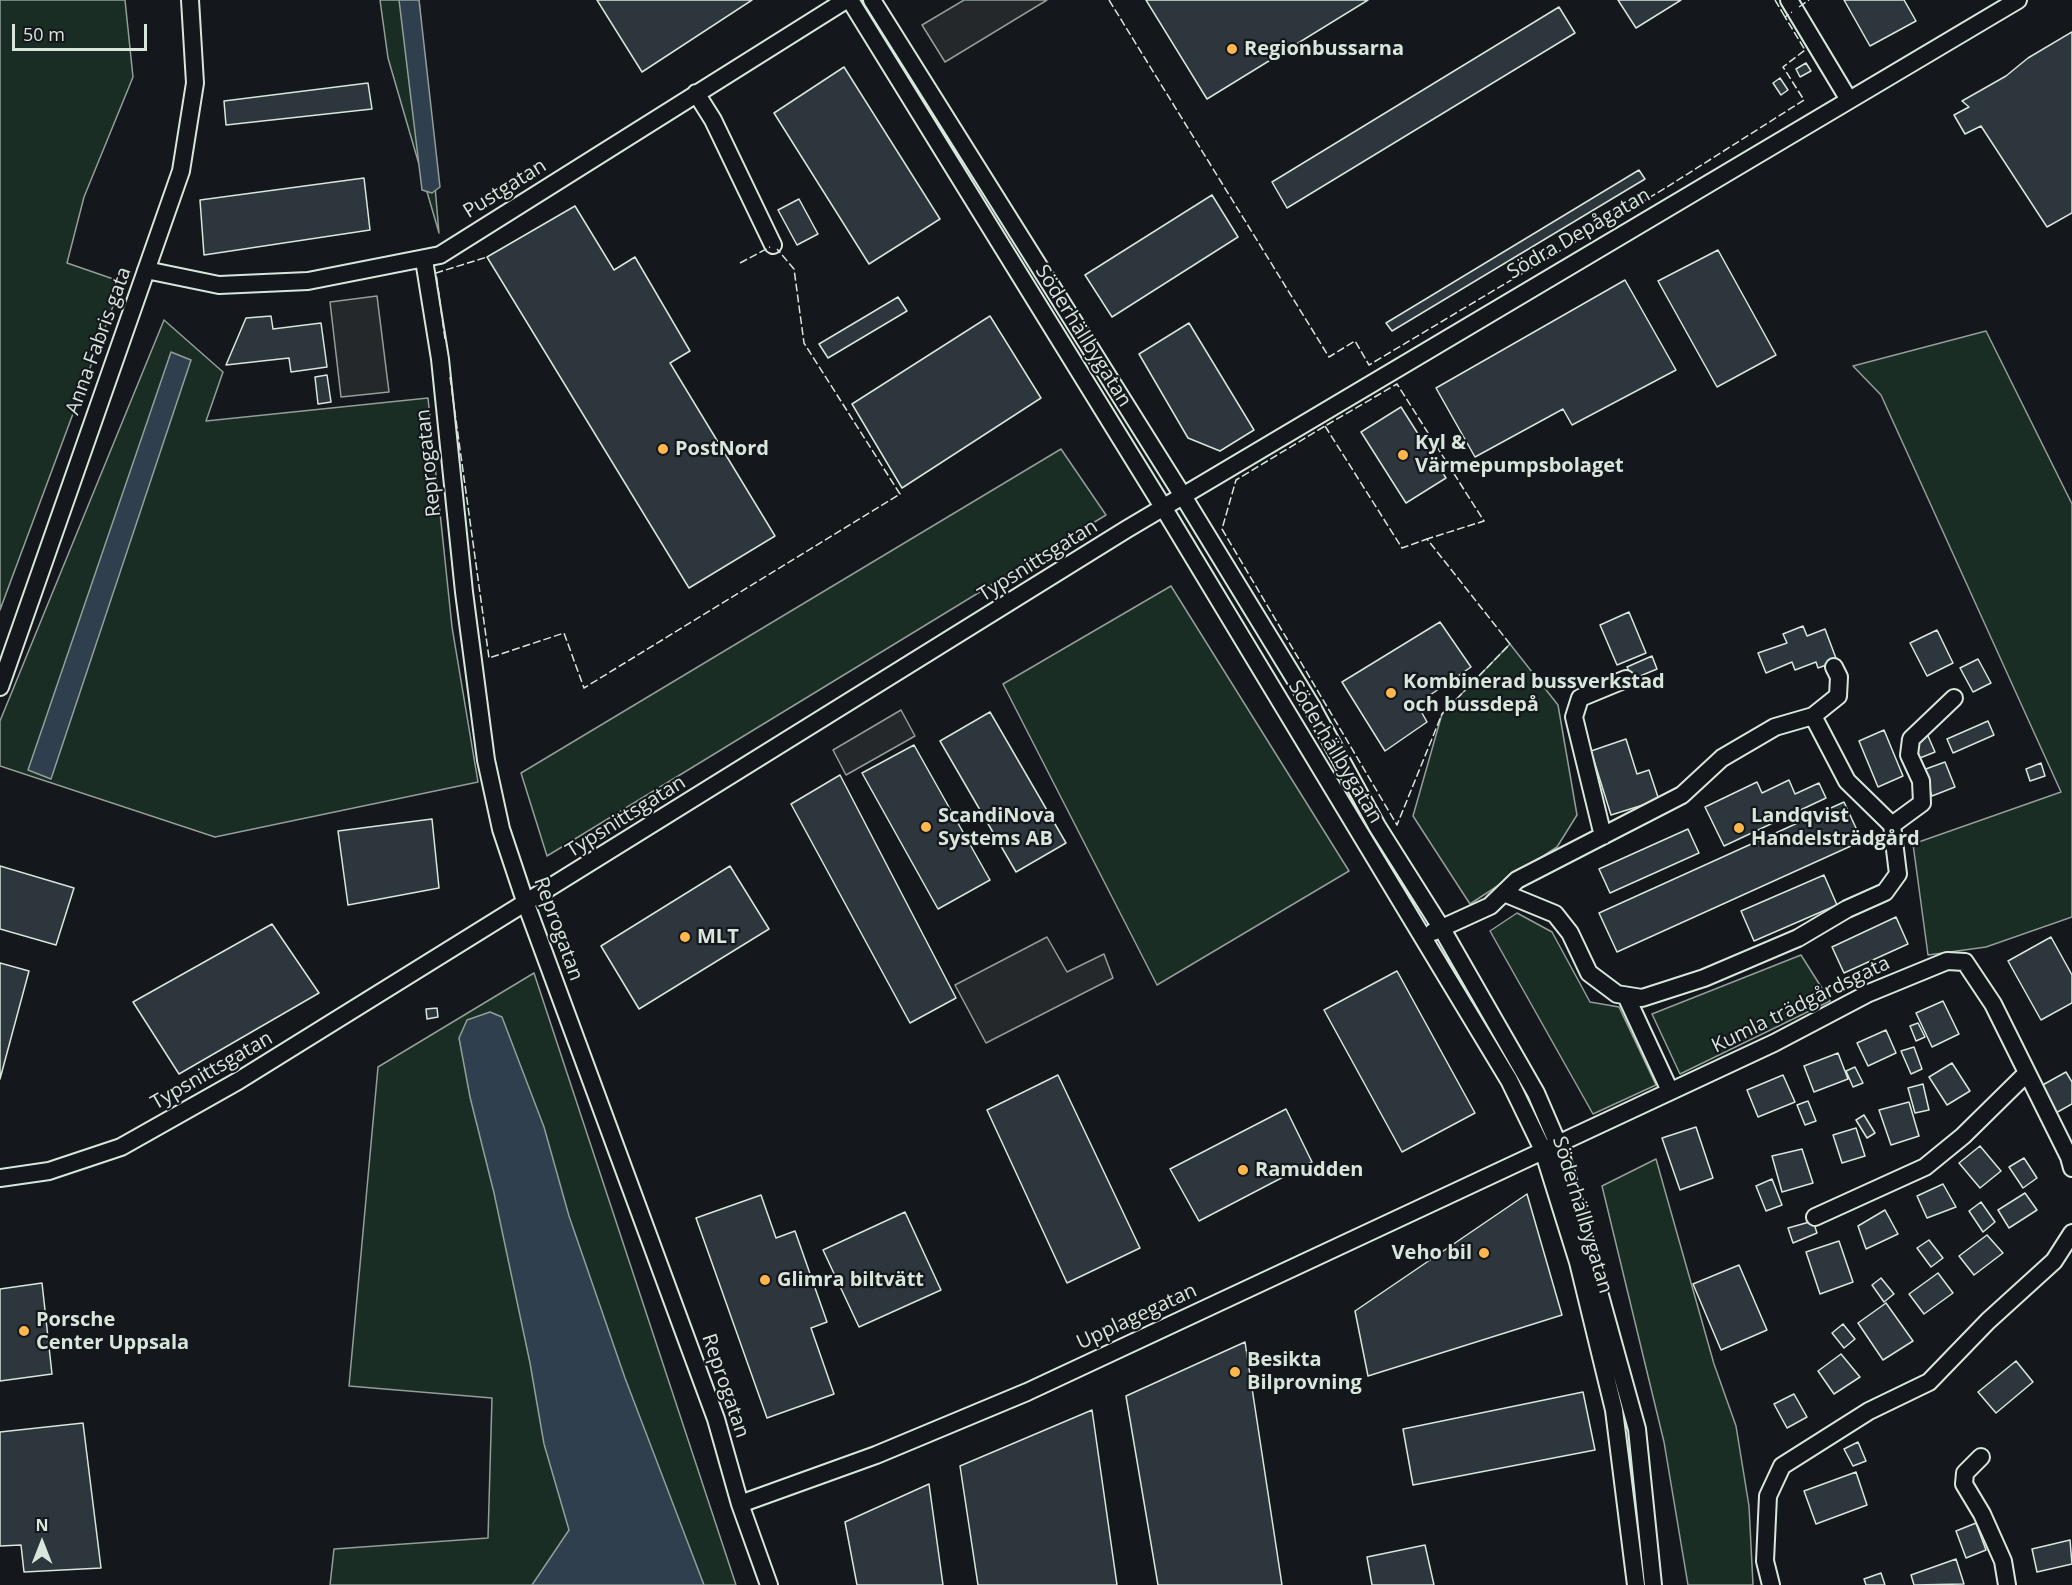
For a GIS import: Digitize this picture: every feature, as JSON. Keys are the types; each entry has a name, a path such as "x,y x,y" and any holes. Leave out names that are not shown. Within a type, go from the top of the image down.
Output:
{"street":[{"name":"Anna Fabris gata","path":"0,687 181,171 195,83 190,0"},
{"name":"Pustgatan","path":"146,270 219,285 308,281 424,260 440,255 848,0"},
{"name":"Söderhällbygatan","path":"848,0 1163,507 1550,1147 1637,1429 1653,1585"},
{"name":"Söderhällbygatan","path":"872,0 1183,496 1312,707 1377,826 1442,929 1536,1093 1614,1410 1636,1585"},
{"path":"1789,0 1849,100"},
{"name":"Södra Depågatan","path":"1163,507 2018,0"},
{"path":"696,93 713,120 773,245"},
{"name":"Reprogatan","path":"424,260 440,359 464,592 486,760 501,829 526,904 716,1419 740,1504 769,1585"},
{"name":"Typsnittsgatan","path":"0,1178 49,1171 122,1147 328,1027 1163,507"},
{"path":"1423,936 1490,906 1517,880 1682,795 1722,758 1775,727 1813,716 1838,696 1839,676 1834,667"},
{"path":"1604,836 1574,717 1580,698 1626,679"},
{"path":"1892,825 1922,804 1921,781 1909,755 1911,739 1954,698"},
{"path":"1504,893 1555,914 1570,933 1589,973 1617,994 1642,998 1704,978 1798,938 1847,909 1886,892 1898,874 1892,825 1847,781 1813,716"},
{"name":"Kumla trädgårdsgata","path":"1550,1147 1774,1043 1869,993 1947,961 1965,962 1993,1004 2069,1157 2072,1168"},
{"path":"1626,996 1670,1091"},
{"path":"1815,1217 1925,1167 1963,1136 2027,1073"},
{"name":"Upplagegatan","path":"740,1504 876,1455 1027,1392 1550,1147"},
{"path":"1771,1585 1765,1561 1768,1496 1782,1466 1869,1411 1929,1382 1988,1321 2054,1261 2072,1233"},
{"path":"1981,1457 1965,1473 1964,1485 1982,1514 2002,1561 2007,1585"}],"green space":[{"path":"0,0 125,0 133,77 84,197 67,263 122,282 0,610"},
{"path":"380,0 419,0 439,233 388,58"},
{"path":"164,320 223,372 206,421 428,398 452,627 478,782 215,837 0,766 0,721"},
{"path":"1986,331 2072,504 2072,917 1986,947 1928,955 1913,844 2061,792 1881,395 1853,366"},
{"path":"1061,449 1106,515 547,856 521,773"},
{"path":"1171,586 1349,871 1157,985 1003,684"},
{"path":"1510,644 1558,705 1577,815 1557,847 1470,904 1413,816 1442,714"},
{"path":"1517,913 1552,932 1590,1002 1619,1007 1656,1085 1593,1114 1490,931"},
{"path":"1801,955 1830,1001 1680,1074 1652,1014"},
{"path":"534,973 736,1585 330,1585 334,1549 488,1538 492,1398 349,1386 378,1067"},
{"path":"1656,1159 1714,1364 1736,1426 1749,1506 1753,1585 1688,1585 1664,1442 1602,1186"}],"shaded area":[{"path":"964,0 1047,0 945,62 922,25"},
{"path":"377,296 389,392 341,397 330,302"},
{"path":"901,710 915,736 846,775 833,750"},
{"path":"1047,937 1067,972 1104,954 1113,978 986,1043 955,985"}],"water":[{"path":"399,0 419,0 440,187 432,193 422,190"},
{"path":"171,352 191,360 51,779 28,770"},
{"path":"490,1012 502,1017 544,1127 569,1216 625,1378 704,1585 532,1585 569,1530 544,1444 530,1363 494,1193 470,1097 459,1038 467,1020"}],"building":[{"path":"597,0 752,0 642,72"},
{"name":"Regionbussarna","path":"1146,0 1368,0 1207,99"},
{"path":"1618,0 1681,0 1636,28"},
{"path":"1844,0 1904,0 1916,21 1870,46"},
{"path":"1559,7 1575,33 1287,208 1272,182"},
{"path":"2072,32 2072,213 2047,227 1981,126 1965,134 1954,115 1969,107 1962,101 2006,76 2028,58"},
{"path":"1806,63 1811,71 1800,77 1796,69"},
{"path":"844,67 940,219 869,264 774,113"},
{"path":"1780,78 1788,90 1781,95 1773,83"},
{"path":"368,83 372,109 226,125 224,101"},
{"path":"1639,170 1645,179 1392,331 1386,323"},
{"path":"364,178 370,230 204,255 200,200"},
{"path":"1212,195 1238,237 1112,317 1085,275"},
{"path":"799,199 818,234 797,245 778,210"},
{"name":"PostNord","path":"575,206 614,270 635,257 690,351 670,363 775,536 689,588 487,257"},
{"path":"1718,250 1776,355 1717,387 1658,281"},
{"path":"1625,280 1676,370 1572,425 1563,409 1475,457 1436,388"},
{"path":"898,297 907,311 828,358 819,344"},
{"path":"271,316 273,329 321,323 327,367 291,372 289,358 226,365 246,318"},
{"path":"990,316 1041,398 902,488 852,404"},
{"path":"1189,323 1254,430 1220,451 1188,438 1139,354"},
{"path":"327,375 331,402 318,404 315,377"},
{"name":"Kyl & Värmepumpsbolaget","path":"1401,407 1446,478 1406,503 1361,432"},
{"path":"1629,612 1646,653 1617,665 1600,625"},
{"name":"Kombinerad bussverkstad och bussdepå","path":"1440,622 1471,667 1417,704 1427,722 1385,751 1342,682"},
{"path":"1803,626 1807,636 1825,629 1837,661 1818,668 1816,662 1795,670 1792,662 1766,673 1758,653 1787,643 1783,634"},
{"path":"1937,630 1953,663 1927,676 1910,643"},
{"path":"1652,656 1657,669 1633,679 1627,667"},
{"path":"1978,659 1991,683 1973,692 1960,668"},
{"name":"ScandiNova Systems AB","path":"990,712 1066,843 1016,872 940,741"},
{"path":"1988,721 1994,735 1953,753 1947,739"},
{"path":"1884,730 1903,776 1878,787 1859,741"},
{"path":"1928,736 1935,752 1920,758 1914,741"},
{"path":"1626,739 1637,774 1649,770 1659,800 1611,815 1591,751"},
{"name":"ScandiNova Systems AB","path":"914,745 990,880 938,909 862,773"},
{"path":"1945,762 1955,787 1932,796 1923,770"},
{"path":"2041,763 2045,776 2030,781 2026,769"},
{"path":"840,775 956,998 910,1023 791,804"},
{"name":"Landqvist Handelsträdgård","path":"1789,780 1795,794 1819,783 1826,798 1724,846 1705,807 1757,782 1762,793"},
{"path":"1844,802 1862,841 1617,952 1599,913"},
{"path":"432,819 439,888 348,905 338,831"},
{"path":"1688,829 1699,853 1610,893 1599,869"},
{"path":"0,866 74,888 56,945 0,929"},
{"name":"MLT","path":"730,866 769,929 639,1009 601,946"},
{"path":"1824,875 1837,905 1754,941 1741,911"},
{"path":"1896,917 1908,944 1844,973 1832,947"},
{"path":"272,924 319,993 179,1074 133,1002"},
{"path":"2051,937 2072,975 2072,1003 2041,1020 2008,961"},
{"path":"0,963 29,971 0,1079"},
{"path":"1397,971 1475,1113 1402,1152 1324,1010"},
{"path":"1943,1001 1959,1034 1932,1047 1916,1013"},
{"path":"437,1008 438,1017 427,1019 426,1009"},
{"path":"1918,1023 1925,1037 1916,1041 1910,1026"},
{"path":"1886,1030 1896,1053 1868,1066 1857,1043"},
{"path":"1914,1047 1922,1069 1911,1074 1901,1051"},
{"path":"1838,1053 1848,1079 1814,1092 1804,1066"},
{"path":"1952,1063 1970,1091 1947,1105 1929,1077"},
{"path":"1855,1067 1863,1083 1853,1087 1846,1071"},
{"path":"2066,1072 2072,1082 2072,1104 2054,1114 2039,1087"},
{"path":"1058,1075 1140,1248 1067,1283 987,1110"},
{"path":"1783,1075 1795,1102 1758,1117 1747,1090"},
{"path":"1923,1084 1929,1110 1915,1113 1908,1088"},
{"path":"1808,1101 1816,1121 1805,1125 1797,1105"},
{"path":"1909,1102 1919,1136 1891,1145 1879,1110"},
{"path":"1286,1109 1312,1162 1199,1221 1170,1169"},
{"path":"1864,1115 1875,1133 1867,1138 1856,1120"},
{"path":"1696,1127 1713,1178 1680,1190 1662,1138"},
{"path":"1856,1128 1865,1156 1842,1163 1833,1135"},
{"path":"1980,1146 2001,1171 1980,1188 1959,1163"},
{"path":"1802,1149 1813,1183 1782,1192 1772,1156"},
{"path":"2024,1158 2037,1178 2023,1188 2009,1167"},
{"path":"1772,1179 1782,1205 1766,1211 1756,1186"},
{"path":"1943,1184 1956,1207 1927,1218 1917,1196"},
{"path":"2025,1193 2037,1210 2009,1228 1998,1210"},
{"path":"1527,1194 1562,1315 1368,1376 1355,1311"},
{"name":"Glimra biltvätt","path":"761,1195 776,1238 795,1231 827,1322 811,1328 834,1394 767,1418 696,1218"},
{"path":"1981,1202 1995,1222 1983,1232 1969,1211"},
{"path":"1885,1210 1898,1234 1866,1249 1858,1226"},
{"path":"905,1212 941,1290 859,1327 823,1250"},
{"path":"1813,1221 1817,1233 1793,1243 1788,1228"},
{"path":"1987,1235 2003,1253 1974,1275 1959,1256"},
{"path":"1929,1240 1943,1258 1931,1267 1917,1248"},
{"path":"1839,1241 1853,1282 1820,1294 1806,1252"},
{"path":"1739,1265 1767,1330 1721,1350 1693,1284"},
{"path":"1938,1273 1953,1293 1924,1314 1909,1294"},
{"path":"1881,1278 1894,1294 1884,1302 1872,1285"},
{"name":"Porsche Center Uppsala","path":"42,1283 52,1374 0,1381 0,1289"},
{"path":"1886,1303 1913,1341 1883,1360 1858,1323"},
{"path":"1843,1324 1855,1339 1844,1348 1832,1333"},
{"path":"1245,1342 1282,1585 1158,1585 1126,1396"},
{"path":"1841,1354 1860,1377 1834,1394 1818,1371"},
{"path":"2016,1361 2033,1382 1996,1413 1978,1392"},
{"path":"1583,1392 1595,1450 1413,1485 1403,1429"},
{"path":"1794,1394 1807,1417 1787,1428 1774,1404"},
{"path":"1092,1410 1117,1585 978,1585 960,1466"},
{"path":"83,1423 101,1568 24,1572 21,1545 0,1546 0,1432"},
{"path":"1858,1442 1866,1461 1853,1466 1844,1449"},
{"path":"1856,1472 1867,1505 1816,1524 1804,1491"},
{"path":"929,1484 943,1585 857,1585 845,1522"},
{"path":"1976,1523 1986,1550 1966,1558 1956,1531"},
{"path":"2070,1540 2072,1564 2037,1572 2032,1549"},
{"path":"1425,1545 1434,1585 1372,1585 1367,1557"},
{"path":"1956,1559 1964,1584 1914,1585 1911,1575"},
{"path":"1881,1573 1885,1585 1866,1585 1864,1579"}],"fence":[{"path":"1109,0 1329,357 1355,341 1369,365 1667,187 1804,100 1783,67 1805,50 1785,17 1792,12"},
{"path":"1775,0 1785,17"},
{"path":"1799,7 1809,0"},
{"path":"740,263 770,247"},
{"path":"450,377 489,658 564,633 584,688 900,494 804,343 794,269 777,249"},
{"path":"445,339 436,273 487,257"},
{"path":"1325,426 1402,548 1427,539 1510,644 1442,714 1397,825 1222,529 1236,480 1325,426 1397,384 1484,521 1427,539"}],"place":[{"name":"Regionbussarna","path":"1232,49"},
{"name":"PostNord","path":"663,449"},
{"name":"Kyl & Värmepumpsbolaget","path":"1403,455"},
{"name":"Kombinerad bussverkstad och bussdepå","path":"1391,693"},
{"name":"ScandiNova Systems AB","path":"926,827"},
{"name":"Landqvist Handelsträdgård","path":"1739,828"},
{"name":"MLT","path":"685,937"},
{"name":"Ramudden","path":"1243,1170"},
{"name":"Veho bil","path":"1484,1253"},
{"name":"Glimra biltvätt","path":"765,1280"},
{"name":"Porsche Center Uppsala","path":"24,1331"},
{"name":"Besikta Bilprovning","path":"1235,1372"}]}
